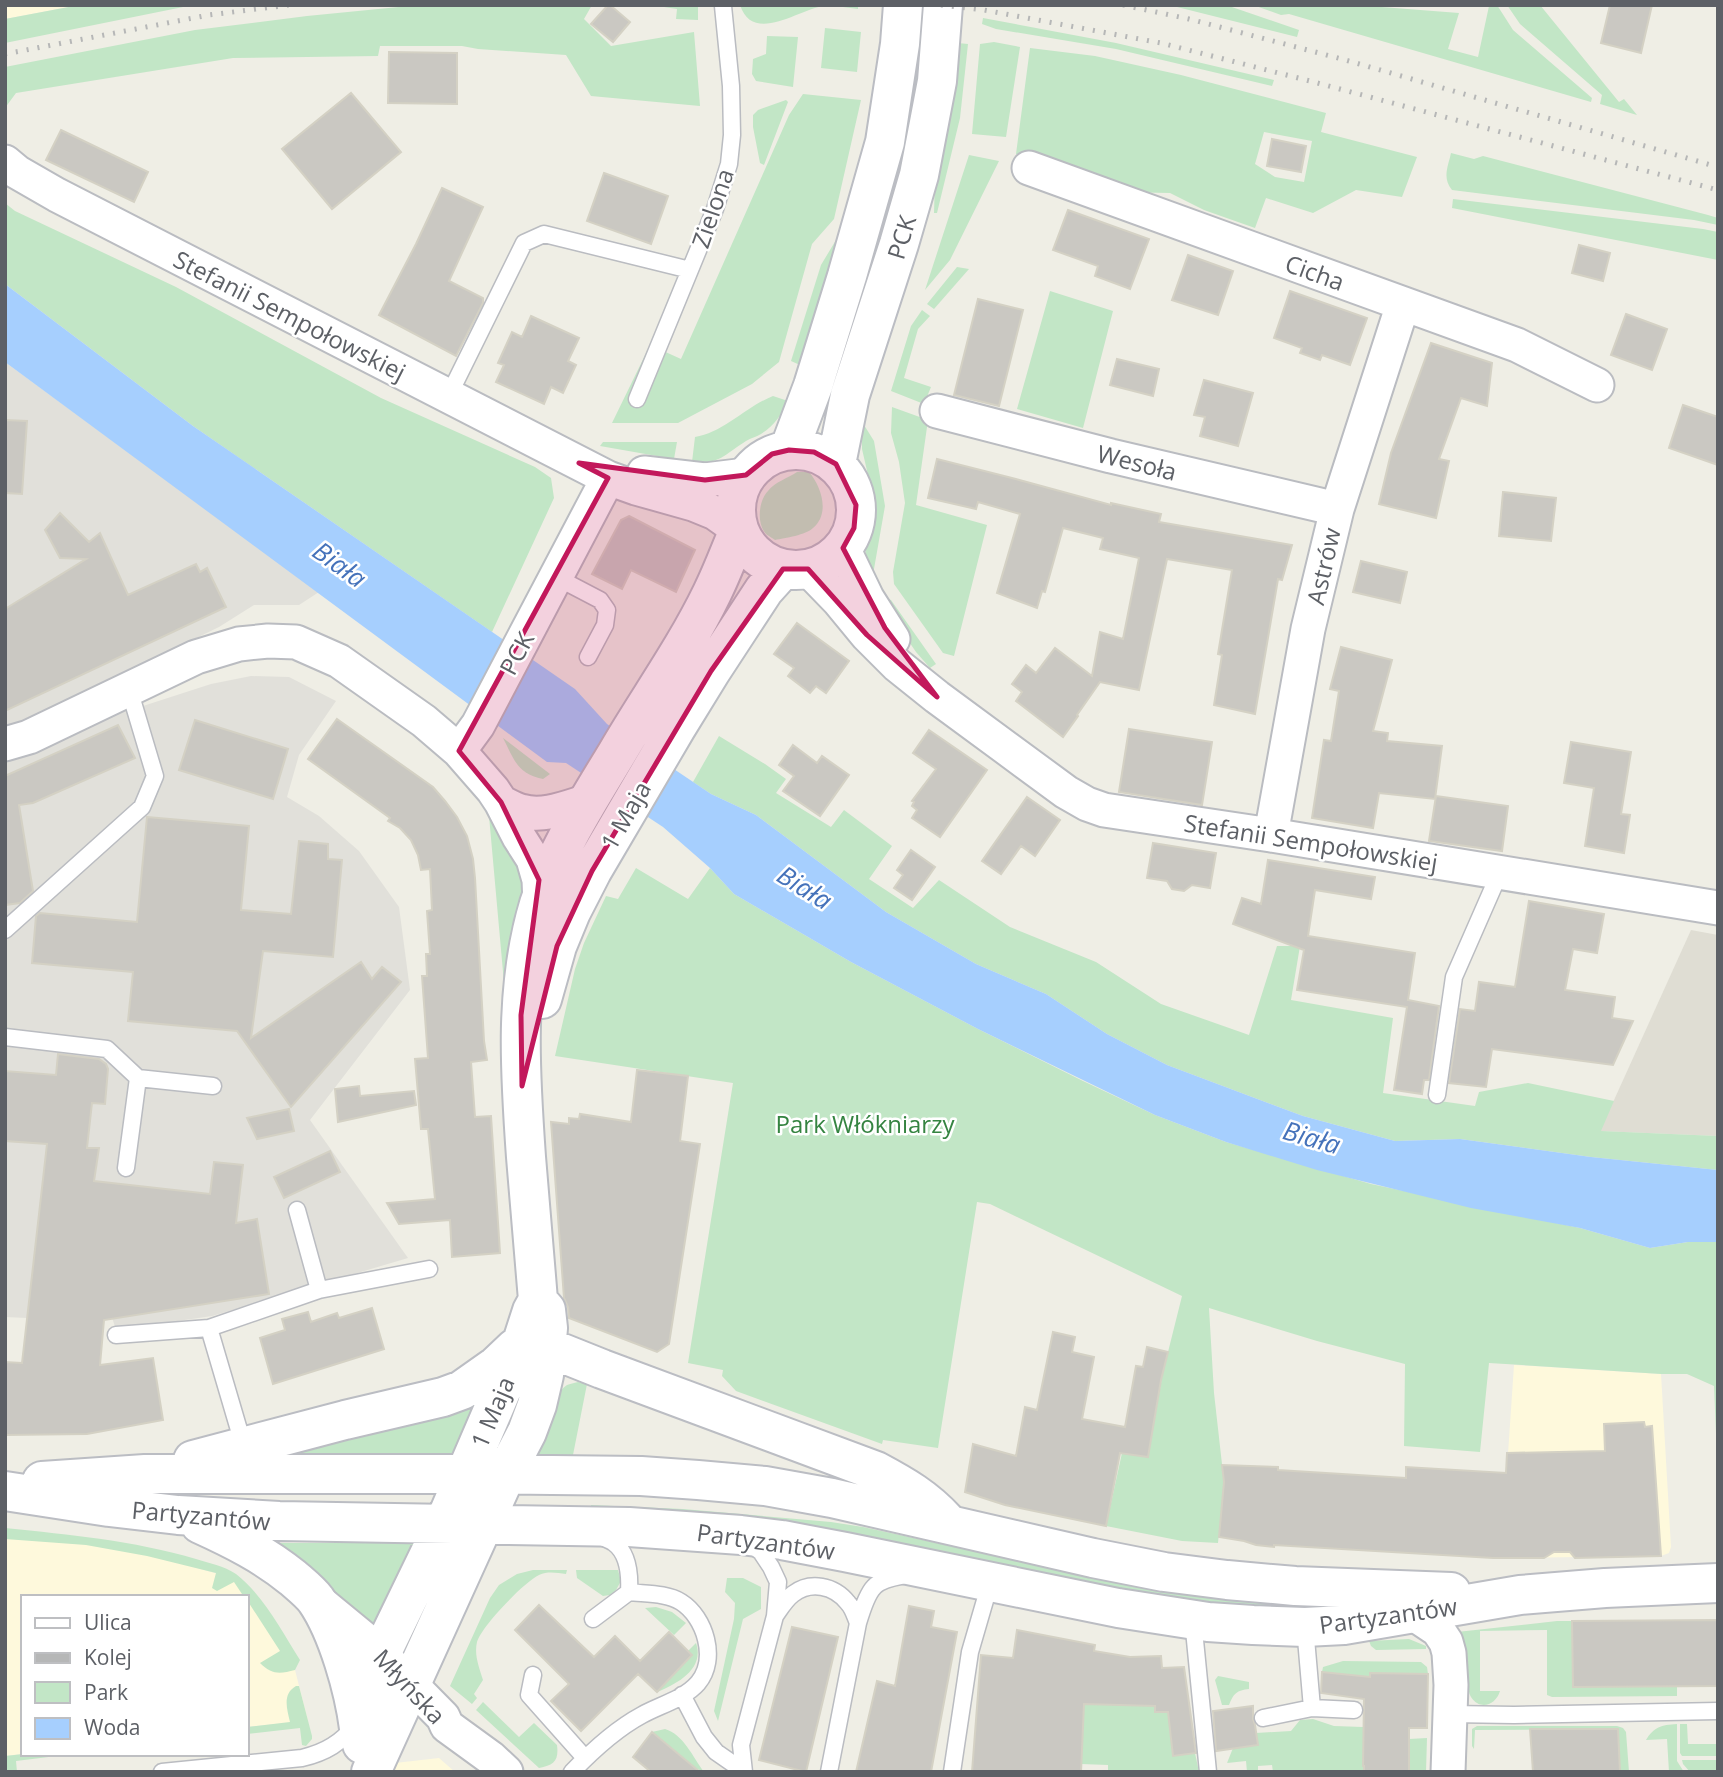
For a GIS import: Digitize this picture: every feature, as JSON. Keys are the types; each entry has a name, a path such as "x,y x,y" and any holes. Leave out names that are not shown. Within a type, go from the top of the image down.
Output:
{"street":[{"name":"PCK","path":"789,450 813,386 885,142 900,44 903,5"},
{"name":"PCK","path":"836,464 850,395 919,175 937,81 943,5"},
{"name":"Stefanii Sempołowskiej","path":"5,162 57,195 608,478 715,513 739,530"},
{"name":"Cicha","path":"1029,168 1517,345 1597,385"},
{"name":"Astrów","path":"1271,835 1308,629 1337,509 1402,304"},
{"name":"Wesoła","path":"937,411 1111,456 1337,509"},
{"path":"789,450 814,452 836,464 850,482 856,505 854,528 842,548 827,562 796,569 761,560 745,542 736,516 737,495 746,475 772,454 789,450"},
{"name":"Stefanii Sempołowskiej","path":"579,463 705,480 746,475"},
{"name":"PCK","path":"469,738 608,478"},
{"name":"1 Maja","path":"364,1752 374,1678 381,1654 466,1474 534,1344 546,1310 537,1300 522,1086 521,1015 524,978 540,903 555,863 588,801 712,594 739,530"},
{"name":"Stefanii Sempołowskiej","path":"842,548 867,598 886,628 937,697"},
{"name":"Stefanii Sempołowskiej","path":"796,569 839,601 897,665 1066,792 1087,804 1104,810 1718,908"},
{"name":"1 Maja","path":"522,1086 536,1019 557,946 592,871 676,728 764,590 796,569"},
{"name":"1 Maja","path":"5,744 29,737 196,657 239,644 296,642 339,661 424,722 469,738 493,790 533,859 539,880 540,903"},
{"name":"1 Maja","path":"501,802 532,814 563,809 588,801"},
{"path":"534,1344 876,1471 912,1490 950,1525"},
{"name":"1 Maja","path":"364,1752 411,1684 527,1432 544,1375 534,1344"},
{"name":"Partyzantów","path":"145,1474 345,1420 443,1397 462,1390 534,1344"},
{"name":"Partyzantów","path":"5,1484 145,1474 466,1474 641,1476 698,1480 765,1486 832,1498 1164,1572 1295,1586 1520,1595"},
{"name":"Partyzantów","path":"5,1491 178,1515 332,1523 581,1526 741,1535 782,1540 1105,1606 1193,1620 1253,1625 1345,1625 1520,1595 1718,1583"},
{"path":"178,1515 254,1550 288,1574 315,1599 334,1636 347,1677 364,1752"},
{"name":"Młyńska","path":"315,1599 381,1654 443,1717 447,1726 506,1772"},
{"path":"1414,1614 1438,1630 1446,1642 1451,1667 1448,1772"}],"lane":[{"name":"Zielona","path":"637,399 715,209 729,164 732,135 731,86 723,6"},
{"path":"448,397 524,243 544,234 690,270"},
{"path":"556,577 600,600 607,610 605,625 588,657"},
{"path":"5,930 142,807 155,776 129,689"},
{"path":"1437,1096 1454,977 1500,872"},
{"path":"5,1037 107,1049 138,1078 212,1086"},
{"path":"126,1168 138,1078"},
{"path":"298,1210 319,1290"},
{"path":"116,1335 209,1328 319,1290 429,1269"},
{"path":"209,1328 244,1447"},
{"path":"581,1526 615,1543 625,1555 630,1579 629,1591"},
{"path":"741,1535 761,1552 778,1582 775,1616 741,1745 743,1771"},
{"path":"829,1772 858,1623 874,1586 891,1579 935,1572"},
{"path":"952,1772 970,1652 989,1583"},
{"path":"775,1616 796,1592 808,1586 819,1586 829,1589 848,1602 858,1623"},
{"path":"572,1772 616,1731 681,1696 698,1682 707,1660 703,1628 681,1602 666,1596 629,1591 593,1619"},
{"path":"1193,1620 1208,1772"},
{"path":"1305,1627 1312,1708"},
{"path":"533,1675 529,1695 585,1758"},
{"path":"681,1696 704,1737 716,1752 743,1771"},
{"path":"1263,1718 1312,1708 1354,1710"},
{"path":"1450,1714 1718,1711"},
{"path":"162,1772 302,1758 327,1750 340,1741 364,1752"}],"highlighted area":[{"path":"789,450 814,452 836,464 856,505 854,528 843,548 885,628 937,697 867,635 808,569 783,569 711,671 592,871 557,946 522,1086 521,1015 539,880 501,802 459,751 608,478 579,463 705,480 746,475 772,454"}],"shaded area":[{"path":"5,5 79,5 5,19"},
{"path":"5,362 319,592 299,605 254,605 219,627 5,731"},
{"path":"251,676 289,677 336,701 299,755 287,797 319,816 359,851 399,907 410,990 310,1120 408,1258 212,1316 116,1330 100,1279 33,1269 27,1318 5,1317 5,761 20,757 108,715 211,684"},
{"path":"1691,930 1718,935 1718,1136 1600,1131"},
{"path":"1514,1365 1661,1374 1671,1547 1669,1553 1661,1556 1501,1558"},
{"path":"5,1535 130,1549 236,1579 246,1595 21,1595 21,1754 5,1756"},
{"path":"248,1598 295,1670 308,1721 248,1727"},
{"path":"439,1758 455,1772 394,1772 395,1763"}],"green space":[{"path":"79,5 193,5 5,43 5,19"},
{"path":"419,5 592,5 584,19 611,46 694,32 700,106 591,96 566,55 462,46 380,46 378,56 233,58 16,93 5,108 5,67 195,30"},
{"path":"651,5 698,5 698,20 676,19 677,9"},
{"path":"740,5 858,5 858,9 824,6 766,24 746,17"},
{"path":"1169,5 1226,5 1299,30 1297,37"},
{"path":"1253,5 1356,5 1459,13 1448,49 1478,57 1489,6 1497,5 1513,30 1592,98 1591,102 1289,14 1281,15"},
{"path":"1507,5 1540,5 1619,102 1624,99 1637,115 1600,104 1602,95 1520,24"},
{"path":"983,18 1116,43 1274,80 1272,86 1116,49 996,29 982,24"},
{"path":"825,28 861,32 857,72 821,68"},
{"path":"767,36 798,37 793,87 756,81 752,74 753,59 766,54"},
{"path":"994,42 1020,47 1006,137 972,134 980,44"},
{"path":"958,43 968,44 960,118 937,213 934,213 935,178"},
{"path":"1030,48 1095,56 1181,75 1326,113 1321,132 1417,157 1402,197 1356,190 1313,213 1266,198 1255,228 1204,210 1170,193 1119,192 1016,154","holes":["1264,132 1312,141 1304,182 1275,177 1255,164"]},
{"path":"914,54 923,55 901,170 835,378"},
{"path":"803,94 861,100 834,219 812,244 779,362 752,384 678,423 612,423 650,345 681,359 789,115"},
{"path":"786,100 788,102 764,165 760,163 753,115 758,110"},
{"path":"1451,153 1474,159 1483,156 1708,215 1718,218 1718,225 1452,190 1446,177"},
{"path":"969,155 999,161 950,260 925,290"},
{"path":"1453,199 1718,232 1718,260 1452,208"},
{"path":"5,203 15,211 176,287 381,398 535,467 551,478 554,498 492,632 193,426 5,284"},
{"path":"836,240 840,241 800,365 791,361 821,265"},
{"path":"957,267 969,269 934,309 927,304"},
{"path":"1050,291 1113,311 1083,428 1017,409"},
{"path":"922,310 930,316 918,329 904,378 931,387 924,404 891,391 911,326"},
{"path":"773,396 788,401 766,431 716,460 692,462 695,437 725,425"},
{"path":"892,407 928,420 916,505 987,525 954,656 943,653 894,584 893,572 905,503 899,462 891,433"},
{"path":"864,425 874,441 885,506 874,569 870,572 865,563 866,545 874,501 862,449"},
{"path":"603,442 677,442 674,459 600,446"},
{"path":"797,472 809,472 818,485 823,508 821,515 810,530 775,540 766,534 761,524 762,500 774,485"},
{"path":"886,598 891,600 936,664 930,668 916,652 882,602"},
{"path":"719,736 786,779 776,793 831,827 844,810 892,846 869,879 913,908 939,880 1010,927 1096,962 1161,1004 1249,1035 1277,946 1300,946 1291,1000 1393,1018 1383,1093 1475,1106 1479,1092 1528,1083 1614,1101 1601,1131 1718,1136 1718,1170 1591,1157 1460,1139 1395,1141 1303,1116 1167,1065 1107,1034 1046,994 976,964 886,912 756,815 711,794 693,782"},
{"path":"503,738 550,774 543,779 527,773 514,759"},
{"path":"489,816 517,853 526,878 504,983"},
{"name":"Park Włókniarzy","path":"636,868 688,899 710,868 734,894 851,962 1083,1081 1155,1115 1226,1142 1371,1184 1580,1228 1650,1248 1688,1242 1718,1242 1718,1481 1714,1386 1687,1374 1489,1363 1480,1452 1404,1446 1405,1364 1209,1308 1214,1393 1224,1482 1218,1543 1182,1541 1106,1526 1122,1453 1148,1457 1163,1372 1182,1296 990,1204 977,1202 938,1448 883,1440 882,1444 736,1391 722,1376 723,1370 688,1363 733,1083 555,1056 575,969 584,943 606,896 618,899"},
{"path":"578,1382 587,1384 572,1460 533,1460 556,1398 567,1385"},
{"path":"477,1403 454,1457 242,1460"},
{"path":"591,1505 683,1509 831,1522 1037,1565 1329,1605 1329,1609 1223,1607 591,1508"},
{"path":"5,1528 78,1536 172,1552 227,1569 255,1592 300,1660 295,1670 280,1673 268,1670 260,1663 280,1651 248,1602 248,1595 243,1595 234,1582 217,1591 212,1588 216,1573 86,1545 5,1539"},
{"path":"271,1543 415,1543 379,1635"},
{"path":"533,1570 567,1570 566,1574 546,1573 532,1579 486,1626 476,1647 483,1680 474,1694 477,1698 472,1704 450,1686 490,1598 499,1585 517,1574"},
{"path":"576,1570 618,1570 621,1581 610,1595 603,1596 577,1578"},
{"path":"727,1578 743,1578 761,1587 761,1609 743,1619 718,1721 714,1711 734,1619 735,1603 725,1592"},
{"path":"656,1607 672,1612 686,1623 674,1635 645,1608"},
{"path":"1572,1621 1573,1687 1677,1686 1677,1696 1547,1695 1547,1630 1480,1631 1480,1691 1500,1691 1495,1700 1483,1705 1471,1697 1468,1662 1457,1632"},
{"path":"1409,1639 1426,1646 1426,1649 1376,1650 1369,1641"},
{"path":"696,1643 698,1652 693,1668 681,1680 657,1692 692,1655 688,1651"},
{"path":"1343,1661 1421,1662 1427,1667 1428,1674 1371,1673 1370,1688 1322,1672 1323,1667"},
{"path":"1218,1676 1249,1682 1249,1689 1236,1693 1229,1705 1222,1705 1215,1680"},
{"path":"299,1686 312,1736 306,1746 302,1745 300,1728 248,1734 248,1727 290,1722 287,1697 292,1689"},
{"path":"1155,1697 1168,1712 1173,1755 1195,1753 1199,1772 1108,1772 1108,1765 1081,1764 1084,1704 1131,1705"},
{"path":"483,1702 519,1737 534,1723 557,1745 554,1761 539,1768 476,1710"},
{"path":"1313,1719 1334,1726 1363,1727 1364,1772 1273,1772 1272,1765 1258,1766 1258,1772 1247,1772 1246,1761 1227,1763 1233,1748 1258,1745 1256,1733 1291,1731 1300,1720"},
{"path":"1677,1724 1677,1761 1684,1772 1669,1772 1667,1739 1646,1740 1658,1728"},
{"path":"1680,1724 1687,1724 1688,1744 1718,1744 1718,1756 1682,1756"},
{"path":"1477,1726 1617,1726 1626,1732 1629,1772 1620,1772 1617,1729 1475,1730 1474,1749 1472,1729"},
{"path":"665,1729 682,1741 704,1772 695,1768 652,1732"},
{"path":"1427,1738 1426,1772 1409,1772 1409,1739"},
{"path":"5,1756 57,1756 16,1761 17,1772 5,1772"},
{"path":"1682,1760 1718,1760 1718,1772 1690,1772"}],"water":[{"name":"Biała","path":"5,284 193,426 575,689 607,724 711,794 756,815 886,912 976,964 1046,994 1107,1034 1167,1065 1303,1116 1395,1141 1460,1139 1591,1157 1718,1170 1718,1242 1688,1242 1650,1248 1580,1228 1471,1208 1317,1170 1226,1142 1155,1115 978,1029 851,962 734,894 710,868 663,827 566,763 547,762 5,362"}],"building":[{"path":"608,5 630,22 613,42 591,24"},
{"path":"1610,5 1652,5 1641,53 1601,43"},
{"path":"389,52 457,53 457,104 388,103"},
{"path":"351,93 401,152 332,209 282,149"},
{"path":"61,130 148,172 134,202 46,160"},
{"path":"1272,139 1306,146 1301,172 1267,166"},
{"path":"604,173 668,196 651,244 587,221"},
{"path":"442,188 483,207 449,281 483,298 483,303 456,356 379,315"},
{"path":"1068,210 1149,239 1130,289 1095,276 1098,266 1053,250"},
{"path":"1579,245 1610,253 1603,281 1572,273"},
{"path":"1188,255 1233,271 1218,315 1172,300"},
{"path":"1290,291 1367,318 1350,365 1322,355 1320,360 1300,353 1302,348 1274,338"},
{"path":"978,299 1023,310 999,406 954,395"},
{"path":"1626,314 1667,329 1652,370 1611,355"},
{"path":"531,316 579,338 568,361 576,365 563,393 551,387 544,404 496,382 504,365 498,363 512,332 522,337"},
{"path":"1431,343 1492,363 1487,406 1461,398 1439,459 1449,461 1436,518 1379,504 1391,453"},
{"path":"1117,359 1159,369 1153,396 1110,385"},
{"path":"1204,380 1253,393 1238,446 1200,436 1205,417 1194,415"},
{"path":"1683,405 1718,417 1718,465 1669,448"},
{"path":"5,420 27,421 22,494 5,493"},
{"path":"937,459 1111,505 1161,514 1159,522 1292,545 1282,580 1278,579 1255,714 1214,705 1222,655 1218,654 1232,570 1167,559 1139,690 1100,682 1063,737 1016,701 1022,692 1012,684 1026,665 1036,673 1055,648 1092,676 1100,632 1123,639 1139,558 1100,549 1103,538 1063,528 1045,592 1042,591 1037,608 997,593 1020,514 978,502 976,509 928,498"},
{"path":"1503,492 1556,498 1551,541 1499,536"},
{"path":"60,513 89,542 100,533 128,595 196,564 200,572 207,568 226,607 5,711 5,609 86,559 60,558 45,530"},
{"path":"629,516 695,550 676,592 631,570 622,589 592,574 621,520"},
{"path":"1361,561 1407,572 1400,603 1353,592"},
{"path":"797,623 849,661 826,693 816,686 810,693 788,676 794,668 774,654"},
{"path":"1341,647 1392,660 1373,731 1388,733 1387,741 1442,746 1435,799 1379,793 1373,828 1312,818 1324,740 1331,741 1339,691 1330,689"},
{"path":"337,719 433,787 457,817 467,836 475,878 487,1060 471,1062 475,1117 491,1116 500,1253 452,1257 450,1220 399,1224 387,1203 435,1199 428,1129 421,1129 415,1059 428,1058 422,976 427,976 426,954 430,954 427,911 432,910 430,869 421,870 411,840 400,828 388,821 390,818 308,759"},
{"path":"195,720 288,749 273,799 179,770"},
{"path":"118,725 135,758 33,803 19,805 33,891 20,903 5,905 5,776"},
{"path":"1129,729 1212,742 1202,805 1119,792"},
{"path":"929,730 987,770 940,837 912,818 917,810 912,806 912,801 936,769 913,753"},
{"path":"1571,742 1631,752 1621,814 1630,815 1624,853 1585,846 1594,788 1564,783"},
{"path":"793,745 817,763 822,756 849,775 820,816 783,791 794,776 779,765"},
{"path":"1436,796 1508,806 1502,851 1429,841"},
{"path":"1027,797 1060,820 1035,856 1021,846 1001,874 982,861"},
{"path":"147,817 249,826 241,910 291,914 299,841 328,844 328,859 342,860 333,957 263,951 251,1038 361,962 372,979 382,967 401,982 291,1107 237,1031 128,1021 133,972 32,963 36,916 40,913 137,922"},
{"path":"1153,843 1216,853 1210,888 1192,885 1184,891 1172,889 1167,881 1147,878"},
{"path":"911,850 935,867 912,900 894,888 903,875 897,870"},
{"path":"1268,860 1375,877 1371,899 1315,890 1308,936 1415,953 1408,1000 1439,1006 1429,1080 1424,1080 1422,1094 1394,1090 1407,1007 1297,990 1304,950 1233,924 1242,898 1261,904"},
{"path":"1529,901 1604,914 1597,953 1573,949 1565,990 1615,997 1612,1018 1633,1021 1613,1065 1492,1049 1486,1087 1449,1083 1460,1009 1475,1011 1479,982 1515,987"},
{"path":"58,1054 99,1059 108,1069 105,1104 92,1103 87,1148 99,1148 94,1181 210,1194 214,1162 243,1165 236,1223 257,1219 269,1294 104,1320 100,1365 153,1358 163,1420 87,1434 5,1435 5,1362 22,1363 47,1144 5,1141 5,1071 56,1075"},
{"path":"637,1070 688,1076 680,1141 700,1144 669,1344 657,1352 569,1318 564,1298 551,1122 569,1124 569,1118 579,1119 580,1114 631,1122"},
{"path":"359,1086 360,1096 414,1091 416,1105 338,1122 335,1089"},
{"path":"289,1109 294,1131 257,1139 247,1118"},
{"path":"330,1151 340,1172 284,1198 274,1177"},
{"path":"372,1308 384,1349 273,1384 260,1338 285,1330 282,1319 308,1312 311,1322 337,1313 339,1318"},
{"path":"1053,1332 1075,1337 1072,1352 1094,1357 1082,1419 1125,1427 1136,1366 1143,1367 1147,1347 1168,1352 1148,1457 1120,1453 1106,1526 1005,1505 965,1492 973,1444 1016,1456 1025,1407 1037,1410"},
{"path":"1644,1422 1645,1427 1652,1426 1661,1556 1575,1558 1570,1552 1554,1552 1544,1558 1493,1558 1274,1547 1219,1537 1224,1482 1222,1465 1406,1478 1406,1467 1506,1473 1507,1453 1605,1451 1604,1424"},
{"path":"539,1605 594,1657 615,1636 640,1661 669,1632 692,1655 657,1692 638,1674 581,1731 551,1701 569,1684 515,1630"},
{"path":"909,1606 934,1611 931,1627 957,1632 931,1772 856,1772 877,1681 895,1686"},
{"path":"1718,1620 1718,1686 1573,1687 1572,1621"},
{"path":"792,1627 838,1637 806,1772 759,1760"},
{"path":"1017,1630 1095,1645 1094,1651 1130,1657 1161,1656 1162,1668 1184,1667 1196,1753 1173,1756 1168,1712 1155,1712 1155,1706 1084,1704 1081,1772 972,1772 981,1655 1013,1658"},
{"path":"1322,1672 1370,1677 1370,1673 1428,1674 1427,1728 1409,1728 1409,1772 1364,1772 1364,1699 1321,1693"},
{"path":"1253,1706 1258,1745 1216,1751 1213,1711"},
{"path":"1530,1729 1618,1729 1620,1772 1533,1772"},
{"path":"652,1732 700,1772 651,1772 633,1757"}],"railway":[{"path":"5,54 209,15 289,5"},
{"path":"941,5 984,10 1161,43 1718,190"},
{"path":"1123,5 1189,19 1342,59 1718,167"}]}
